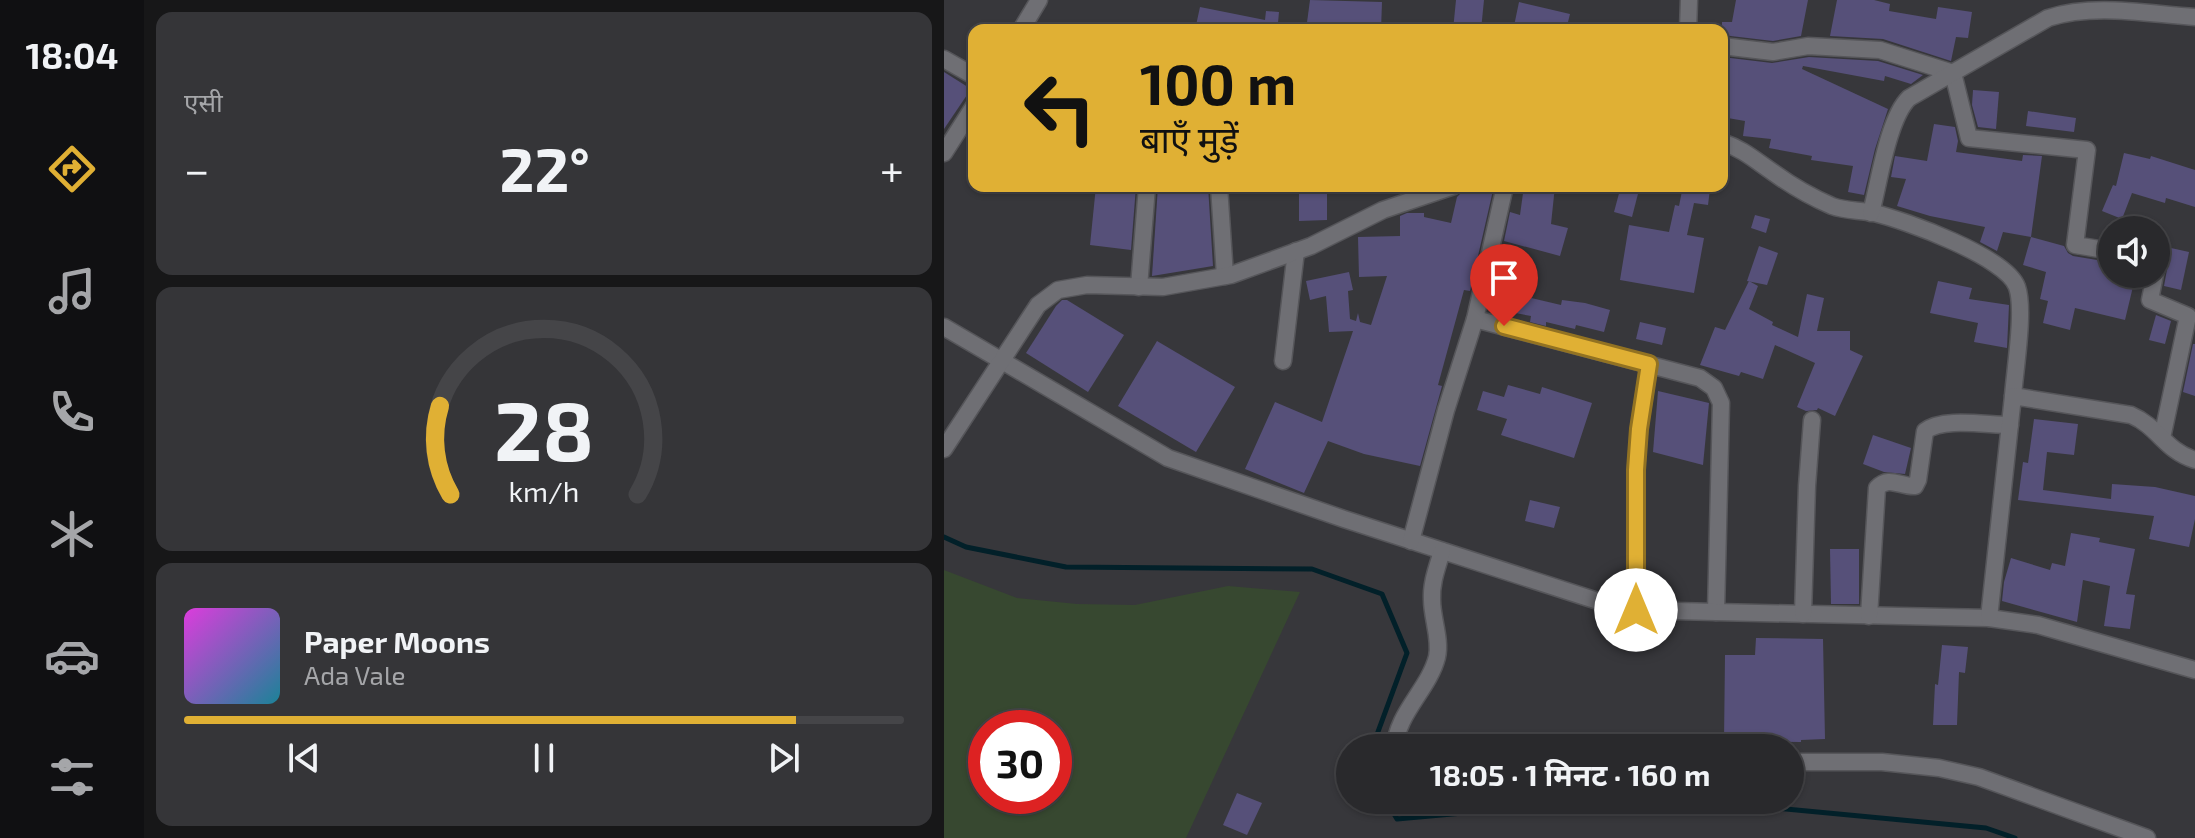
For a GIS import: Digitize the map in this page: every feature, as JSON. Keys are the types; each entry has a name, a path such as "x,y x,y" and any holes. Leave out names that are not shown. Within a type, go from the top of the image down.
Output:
{"street":[{"path":"1025,24 1039,0"},
{"path":"1688,24 1689,0"},
{"path":"1871,213 1899,110 1909,98 2048,18 2107,11 2195,17"},
{"path":"1728,47 1773,52 1808,46 1880,50 1953,73"},
{"path":"944,59 968,73"},
{"path":"1953,73 1969,138 2087,150 2075,245 2098,249"},
{"path":"944,153 968,115"},
{"path":"1728,145 1751,155 1812,197 1837,208 1911,223 1997,263 2016,283 2020,299 2013,396 1989,618"},
{"path":"1139,287 1147,192"},
{"path":"1219,192 1225,276"},
{"path":"944,449 1038,305 1058,290 1087,285 1163,287 1225,276 1296,251 1383,210 1436,192"},
{"path":"1411,541 1446,410 1475,319 1504,192"},
{"path":"1283,361 1296,251"},
{"path":"2153,288 2150,300 2188,316 2162,438"},
{"path":"1475,319 1700,378 1714,388 1721,403 1716,612"},
{"path":"944,327 1168,458 1607,604 1636,610 1989,618 2038,625 2195,670"},
{"path":"1636,610 1636,470 1649,364"},
{"path":"2013,396 2131,415 2148,422 2173,451 2195,460"},
{"path":"1803,614 1812,420"},
{"path":"1869,616 1877,488 1882,482 1891,481 1906,487 1915,486 1925,431 1932,425 2010,425"},
{"path":"1397,734 1430,678 1438,654 1432,602 1433,579 1442,551"},
{"path":"1804,762 1882,762 1939,768 1979,777 2147,838"}],"green space":[{"path":"944,570 1017,598 1077,604 1135,605 1228,586 1300,592 1186,838 944,838"}],"building":[{"path":"1310,0 1382,2 1381,24 1307,24"},
{"path":"1456,0 1484,0 1482,24 1454,24"},
{"path":"1736,0 1808,0 1801,36 1773,41 1728,36 1728,24 1722,22 1732,22"},
{"path":"1837,0 1874,0 1890,4 1889,11 1936,19 1938,7 1972,12 1968,38 1956,37 1951,61 1883,39 1830,36"},
{"path":"1519,2 1570,14 1568,24 1514,24"},
{"path":"1200,7 1265,20 1266,11 1279,12 1278,23 1281,24 1196,24"},
{"path":"1809,57 1878,61 1923,75 1911,84 1885,76 1884,81 1803,66 1802,69 1888,109 1864,195 1848,192 1853,166 1811,160 1812,156 1769,148 1771,139 1743,136 1745,121 1728,118 1728,58 1772,63"},
{"path":"944,72 968,87 968,93 944,129"},
{"path":"1973,90 1999,92 1996,129 1978,127 1972,105"},
{"path":"2028,111 2076,118 2074,132 2026,126"},
{"path":"1934,124 1955,127 1958,141 1956,152 2022,161 2023,155 2042,156 2031,237 2003,232 1997,251 1980,242 1985,227 1897,206 1906,179 1891,177 1895,156 1927,161"},
{"path":"2124,153 2150,159 2151,156 2195,170 2195,207 2166,198 2165,203 2132,193 2123,216 2114,216 2102,211 2113,185 2116,186"},
{"path":"1095,192 1136,192 1131,250 1090,245"},
{"path":"1158,192 1208,192 1213,266 1152,276"},
{"path":"1299,192 1327,192 1327,220 1299,221"},
{"path":"1462,192 1493,192 1470,291 1464,290 1420,466 1364,454 1328,441 1304,493 1245,469 1275,402 1322,422 1353,331 1329,332 1326,296 1310,300 1306,281 1349,272 1353,290 1348,291 1350,319 1356,321 1358,313 1360,322 1371,325 1387,276 1359,277 1358,237 1400,236 1400,216 1407,213 1424,213 1424,217 1451,223 1457,197"},
{"path":"1523,192 1554,192 1551,224 1568,228 1560,256 1504,241 1510,212 1520,215"},
{"path":"1619,192 1638,192 1632,217 1614,212"},
{"path":"1682,192 1710,192 1708,205 1694,203 1687,235 1704,238 1694,293 1620,280 1629,225 1669,232 1675,205 1679,206"},
{"path":"1755,215 1770,219 1766,233 1751,228"},
{"path":"2031,237 2064,246 2073,256 2098,260 2098,288 2133,288 2125,320 2075,308 2070,330 2043,323 2048,301 2040,299 2046,272 2023,265"},
{"path":"1759,246 1778,253 1767,285 1747,281"},
{"path":"2171,248 2189,252 2181,290 2170,287"},
{"path":"1512,281 1530,287 1527,297 1561,305 1562,300 1585,303 1610,310 1604,332 1576,325 1575,329 1546,322 1546,326 1530,322 1531,316 1505,311"},
{"path":"1749,281 1758,286 1749,309 1773,322 1772,325 1798,337 1807,294 1824,298 1817,331 1850,331 1850,350 1863,356 1835,416 1818,408 1806,411 1797,407 1815,363 1775,345 1763,379 1700,365 1715,327 1725,330"},
{"path":"1938,281 1972,288 1969,299 2009,305 2007,348 1974,342 1978,323 1930,313"},
{"path":"1062,300 1067,300 1124,335 1088,392 1026,353"},
{"path":"2156,315 2171,321 2165,344 2149,340"},
{"path":"1640,322 1666,328 1662,345 1636,339"},
{"path":"1157,341 1235,387 1196,452 1118,406"},
{"path":"2195,344 2195,396 2183,392"},
{"path":"1508,385 1540,394 1542,387 1592,403 1574,458 1501,435 1507,419 1477,410 1483,391 1504,397"},
{"path":"1658,391 1709,403 1703,465 1653,452"},
{"path":"2034,419 2078,424 2074,455 2047,452 2043,490 2111,499 2112,484 2155,487 2195,496 2195,519 2189,547 2149,539 2154,516 2018,500 2023,462 2028,463"},
{"path":"1873,435 1911,448 1905,474 1884,472 1863,464"},
{"path":"1530,500 1560,507 1554,528 1525,521"},
{"path":"2071,533 2135,549 2126,594 2135,595 2130,629 2104,626 2110,586 2083,580 2077,622 2002,601 2011,558 2050,570 2052,563 2065,566"},
{"path":"1830,549 1859,549 1859,604 1831,604"},
{"path":"1756,638 1823,639 1825,739 1804,740 1804,734 1724,734 1725,655 1755,655"},
{"path":"1942,645 1968,647 1965,673 1959,672 1957,725 1933,725 1935,684 1938,685"},
{"path":"1237,793 1262,803 1247,835 1223,825"}],"waterway":[{"path":"944,537 966,547 1066,567 1312,569 1382,594 1407,653 1377,734"},
{"path":"1804,811 1986,828 2015,838"},
{"path":"1394,814 1397,819 1452,814"}],"route":[{"path":"1504,326 1649,364 1636,470 1636,610"}]}
